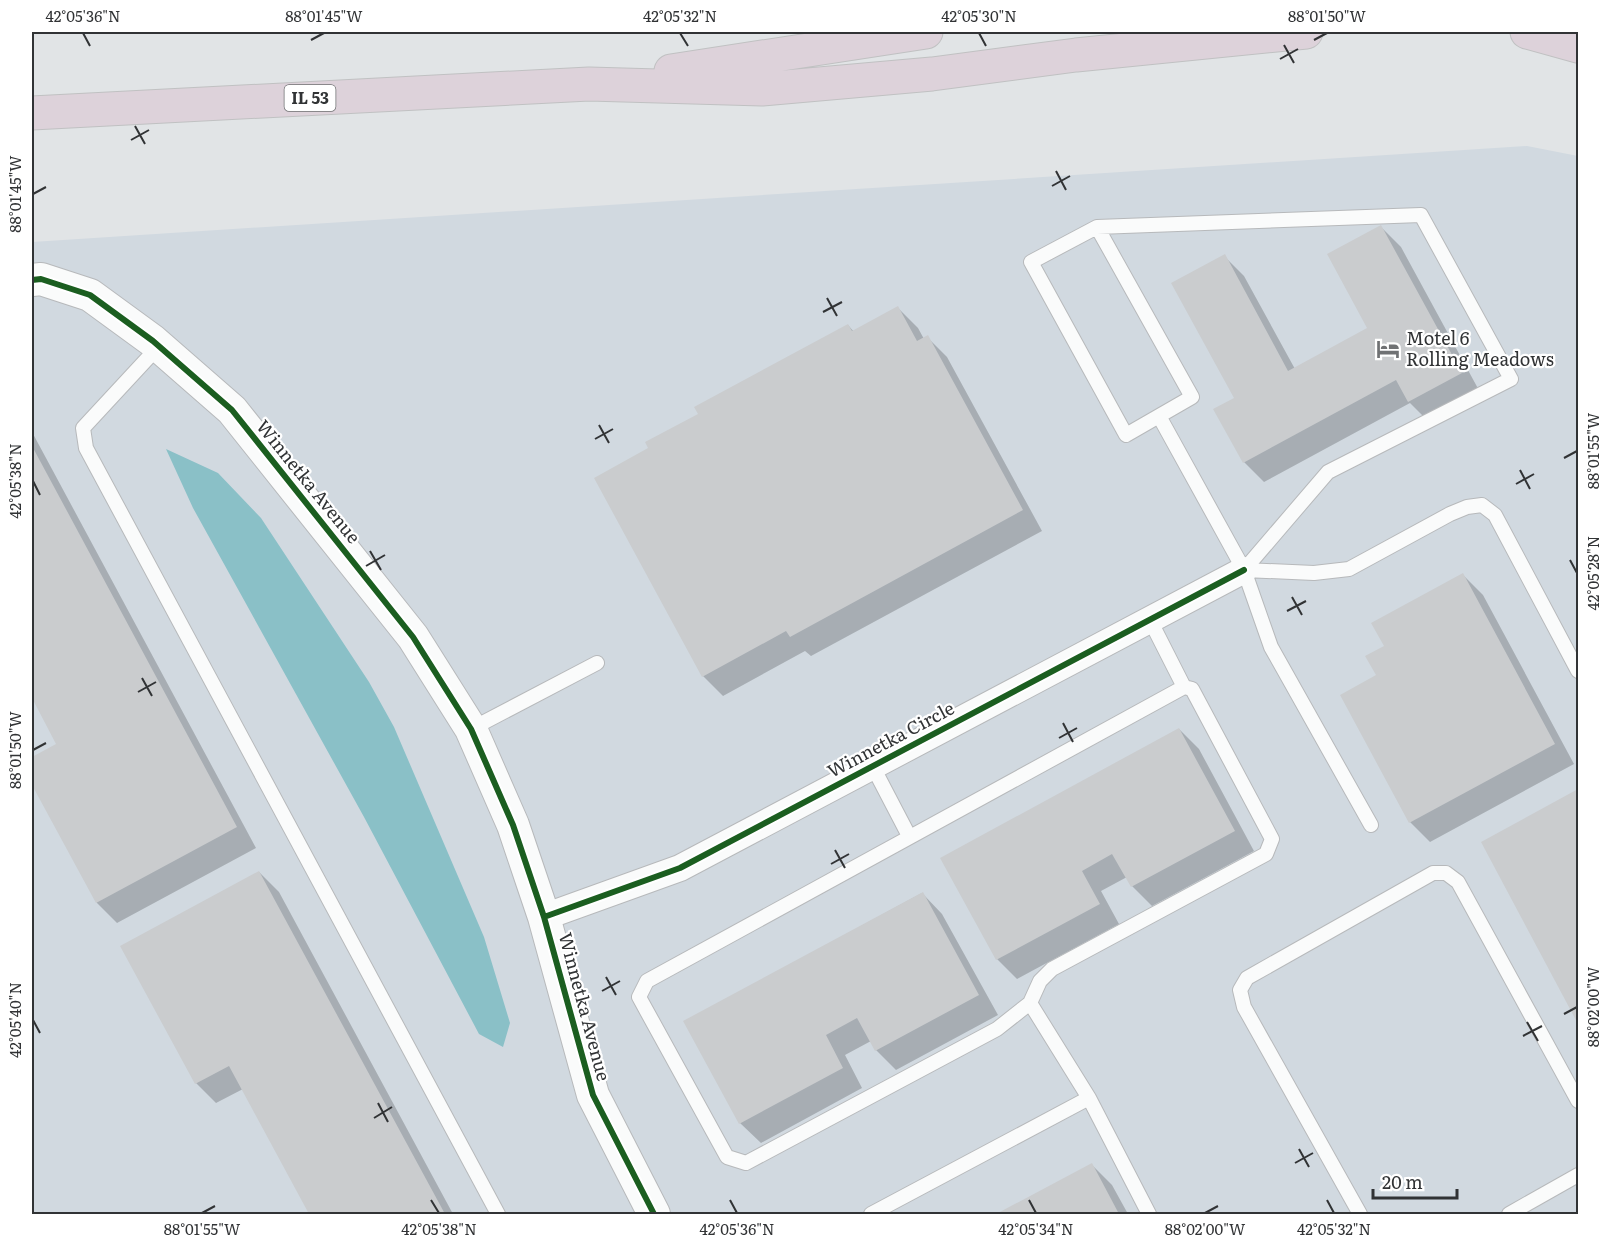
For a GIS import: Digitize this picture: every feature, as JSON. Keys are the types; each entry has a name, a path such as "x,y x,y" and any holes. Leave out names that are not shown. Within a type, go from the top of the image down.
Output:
{"highway":[{"name":"IL 53","path":"32,113 589,84 926,32"},
{"path":"589,84 762,89 932,74 1076,55 1306,32"},
{"path":"1527,32 1578,46"}],"street":[{"name":"Winnetka Avenue","path":"32,280 41,279 90,295 159,346 232,410 412,637 471,729 513,825 544,917 593,1095 654,1215"},
{"name":"Winnetka Circle","path":"544,917 680,868 1244,570"}],"lane":[{"path":"1097,227 1192,397 1126,435 1031,262 1097,227 1421,215 1511,379 1328,472 1244,570"},
{"path":"159,346 83,428 86,447 498,1215"},
{"path":"1160,416 1244,570 1271,647 1371,825"},
{"path":"1244,570 1314,573 1349,569 1450,514 1467,507 1482,506 1495,515 1578,671"},
{"path":"1150,620 1184,687"},
{"path":"471,729 597,663"},
{"path":"1184,687 1192,689 1272,839 1266,854 1052,969 1040,981 1030,1003 996,1029 746,1163 727,1157 639,997 647,981 909,836 1184,687"},
{"path":"873,767 909,836"},
{"path":"1360,1215 1244,1007 1240,990 1247,978 1433,873 1446,873 1458,882 1578,1101"},
{"path":"1030,1003 1089,1098 1149,1215"},
{"path":"871,1215 1089,1098"},
{"path":"1509,1215 1578,1174"}],"shaded area":[{"path":"1527,146 1578,156 1578,1214 32,1214 32,242"}],"water":[{"path":"166,449 218,473 261,518 369,682 394,727 484,937 510,1023 503,1047 479,1034 364,817 193,508"}],"building":[{"name":"Motel 6 Rolling Meadows","path":"1381,225 1462,373 1408,402 1396,380 1243,463 1213,409 1234,398 1171,283 1225,254 1288,371 1367,328 1327,254"},
{"path":"898,306 917,341 928,335 1023,510 790,637 786,631 702,677 594,478 648,448 645,442 698,414 694,407 848,324 852,331"},
{"path":"32,446 237,827 96,903 32,785 32,757 56,744 32,698"},
{"path":"1463,573 1555,744 1409,823 1340,695 1376,675 1365,656 1384,646 1371,623"},
{"path":"1179,728 1235,831 1131,887 1112,854 1082,871 1100,904 996,960 940,858"},
{"path":"1578,789 1578,1024 1481,842"},
{"path":"259,871 445,1214 309,1214 229,1066 195,1084 120,946"},
{"path":"923,892 979,995 875,1051 857,1018 826,1035 843,1068 739,1124 683,1021"},
{"path":"1092,1163 1119,1214 996,1214"}],"cycle path":[{"path":"32,280 41,279 90,295 153,341 232,410 413,637 471,729 513,825 544,917 593,1095 654,1214"},
{"path":"544,917 680,868 1244,570"}],"place":[{"name":"Motel 6 Rolling Meadows","path":"1388,349"}]}
